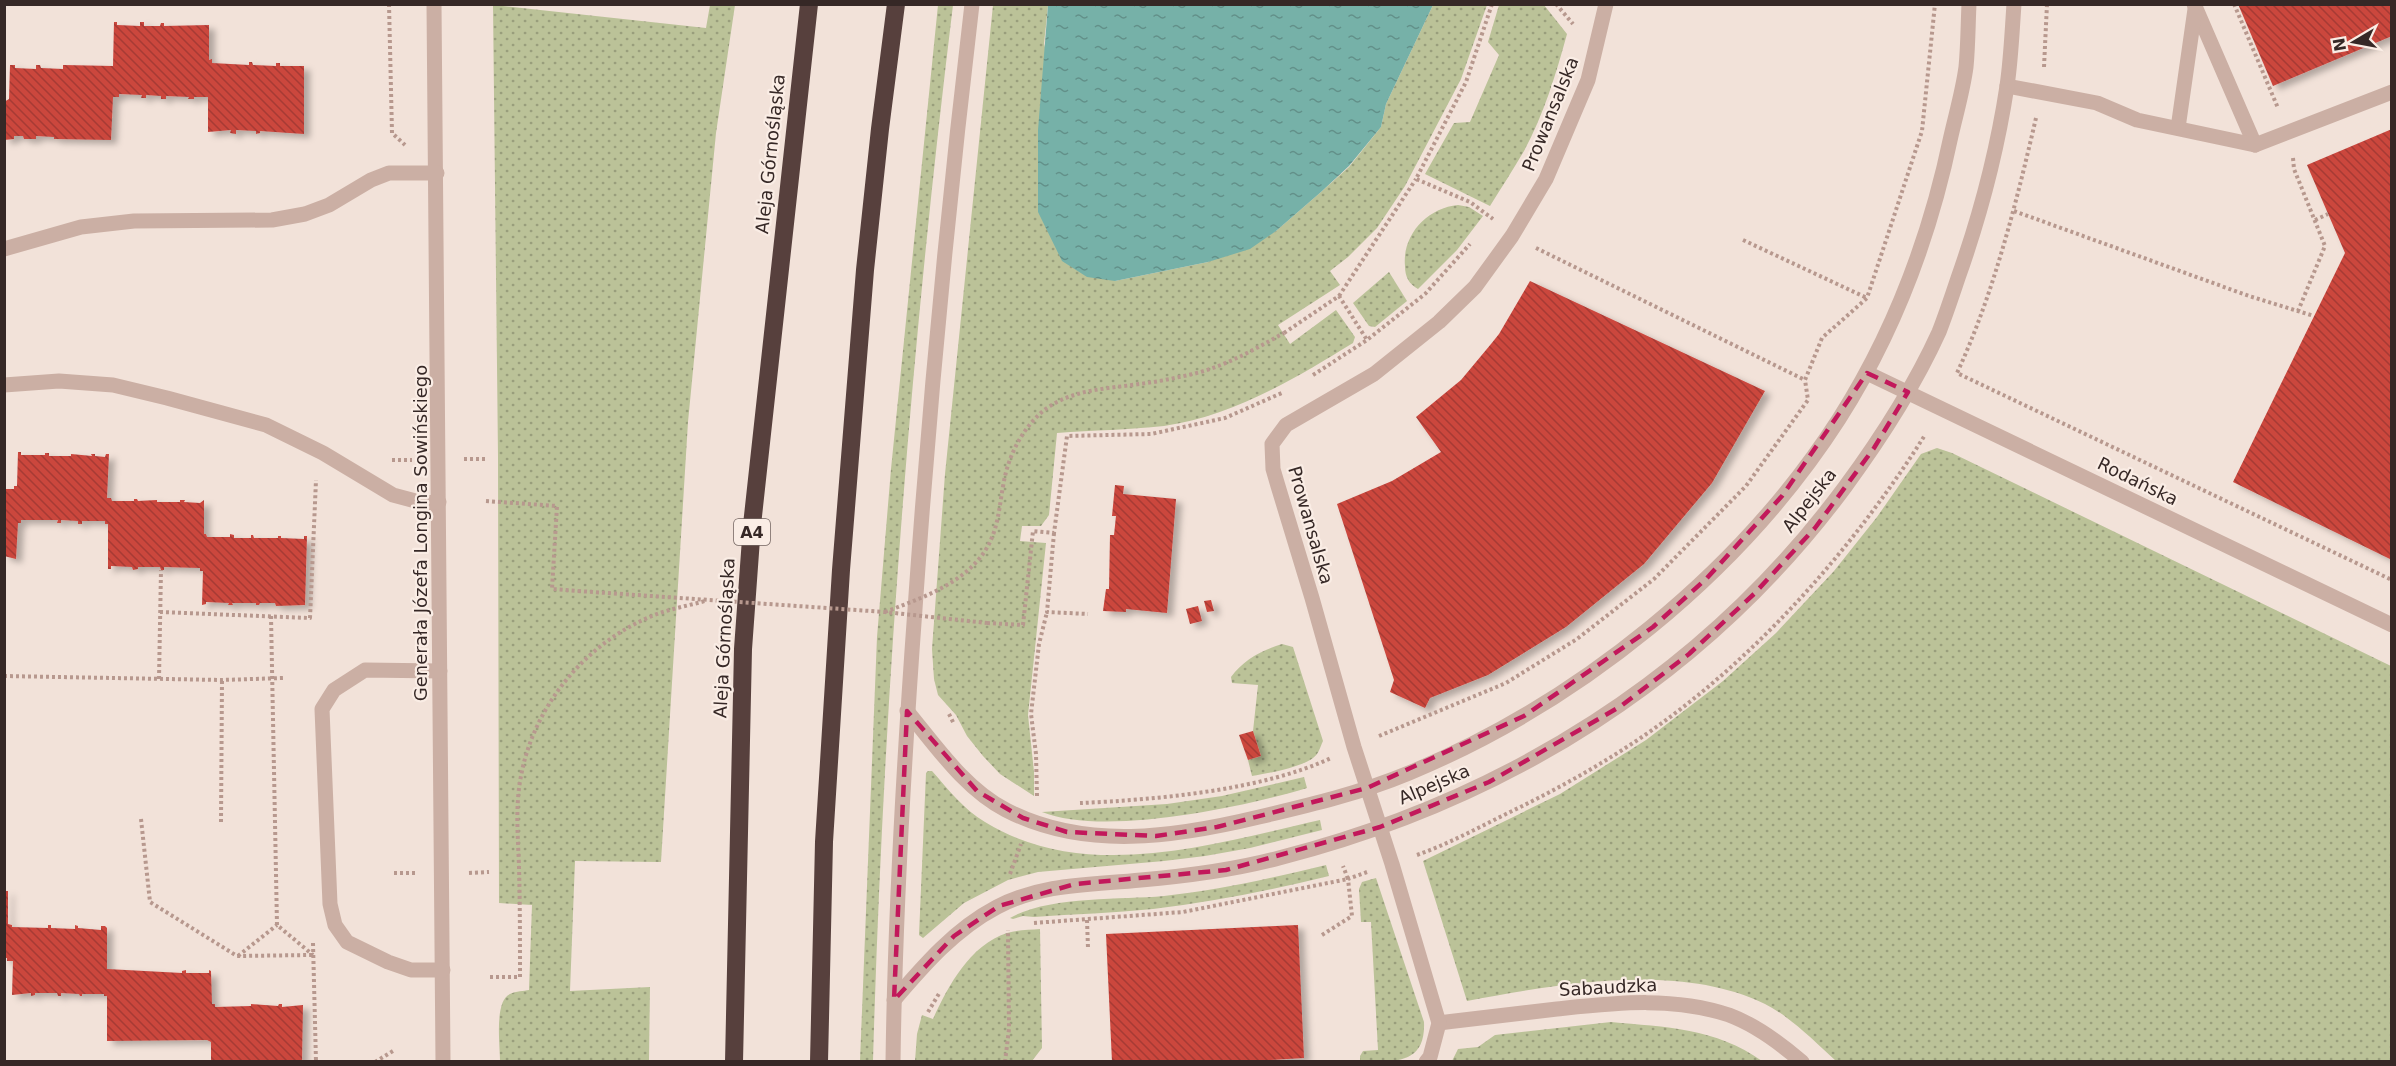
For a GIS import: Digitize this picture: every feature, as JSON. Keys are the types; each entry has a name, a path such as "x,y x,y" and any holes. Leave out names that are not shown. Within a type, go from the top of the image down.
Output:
{"highway":[{"name":"Aleja Górnośląska","path":"734,1062 743,649 752,525 808,4"},
{"path":"819,1062 824,842 841,570 865,270 896,4"}],"street":[{"name":"Generała Józefa Longina Sowińskiego","path":"434,4 443,1062"},
{"path":"893,1062 907,711 928,429 972,4"},
{"name":"Prowansalska","path":"1426,1062 1430,1058 1438,1023 1273,469 1272,444 1286,425 1374,374 1439,322 1475,287 1512,236 1546,179 1588,80 1606,4"},
{"name":"Alpejska","path":"907,711 977,790 1002,808 1023,818 1067,832 1118,838 1156,836 1217,827 1367,788 1410,772 1524,716 1653,627 1707,578 1782,496 1837,422 1867,373 1910,284 1940,189 1966,69 1969,4"},
{"name":"Alpejska","path":"894,1000 932,956 954,936 999,906 1045,889 1074,884 1161,879 1226,870 1281,858 1380,827 1489,782 1566,740 1621,706 1689,654 1754,594 1815,528 1874,448 1908,392 1939,331 1978,220 2007,86 2014,4"},
{"path":"2178,128 2194,7"},
{"path":"2194,7 2255,145"},
{"path":"2007,86 2097,103 2138,120 2255,145 2391,92"},
{"path":"4,249 81,227 134,221 272,220 304,214 330,205 371,180 389,173 437,173"},
{"name":"Rodańska","path":"1867,373 2391,625"},
{"path":"4,385 59,381 102,384 167,398 266,425 323,453 393,495 423,502 439,502"},
{"path":"440,671 366,670 334,690 322,709 330,904 335,926 347,942 395,964 411,970 443,970"},
{"name":"Sabaudzka","path":"1438,1023 1612,1003 1645,1001 1686,1005 1729,1016 1765,1033 1802,1062"}],"path":[{"path":"389,4 392,133"},
{"path":"885,612 930,594 954,581 972,566 985,550 998,522 1003,484 1012,453 1033,420 1047,409 1063,399 1087,390 1140,384 1195,374 1240,357 1284,333 1339,296 1416,178 1466,82 1492,4"},
{"path":"1070,804 1141,801 1239,785 1311,767 1506,683 1577,639 1654,579 1746,486 1808,400 1805,380 1822,338 1867,298 1922,131 1935,4"},
{"path":"2047,4 2042,92 2014,211 1970,345 1957,373 2391,580"},
{"path":"1416,178 1470,202 1512,236 1805,380"},
{"path":"2014,211 2249,296 2314,316"},
{"path":"2315,220 2328,214"},
{"path":"1486,227 1493,220"},
{"path":"1743,240 1867,298"},
{"path":"1311,376 1367,340 1425,294 1471,243"},
{"path":"1339,296 1367,340"},
{"path":"1027,795 1037,799 1036,754 1031,714 1039,644 1047,612 1054,533 1067,436 1151,434 1225,418 1292,388"},
{"path":"456,459 485,459"},
{"path":"392,460 422,460"},
{"path":"160,612 310,618 316,470"},
{"path":"486,501 557,506 552,589 885,612 987,623 1023,625 1033,531 1054,533"},
{"path":"159,679 161,570"},
{"path":"490,977 520,977 517,804 528,746 554,696 566,678 587,657 607,642 652,616 705,601"},
{"path":"1047,612 1088,614"},
{"path":"271,616 276,924 313,955"},
{"path":"4,676 222,680 284,678"},
{"path":"221,822 222,680"},
{"path":"949,714 958,731"},
{"path":"141,819 150,902 237,957 313,955"},
{"path":"1008,880 1022,841"},
{"path":"394,873 426,873"},
{"path":"459,873 489,873"},
{"path":"1087,920 1088,948"},
{"path":"237,957 276,924"},
{"path":"1005,1062 1009,1029 1008,924"},
{"path":"316,1062 313,943 335,926"},
{"path":"375,1062 393,1051"}],"highlighted area":[{"path":"1867,373 1908,392 1874,448 1815,528 1754,594 1689,654 1621,706 1489,782 1380,827 1226,870 1075,884 999,906 954,936 894,1000 907,711 977,791 1023,818 1067,832 1156,836 1217,827 1367,788 1524,716 1653,627 1707,578 1782,496"}],"green space":[{"path":"493,5 706,28 710,5 735,5 716,133 688,422 661,862 575,861 570,991 650,987 649,1061 500,1061 499,1024 502,1005 510,994 529,990 532,905 499,903 498,456"},
{"path":"938,5 953,5 911,400 891,664 873,1061 860,1061 877,637 891,469"},
{"path":"993,5 1048,5 1044,44 1115,281 1208,262 1276,231 1349,167 1381,127 1386,104 1433,5 1487,5 1461,79 1405,186 1377,228 1348,257 1330,271 1340,285 1278,325 1290,344 1336,310 1355,337 1353,343 1263,394 1214,414 1164,426 1057,433 1049,515 1041,526 1022,526 1020,541 1046,543 1028,715 1034,796 1000,774 967,736 956,715 938,695 934,679 932,649 945,474"},
{"path":"1499,5 1544,5 1567,34 1538,123 1524,151 1490,206 1425,174 1454,123 1470,122 1499,55 1488,42"},
{"path":"1458,205 1469,207 1483,216 1457,250 1418,289 1408,280 1405,270 1405,255 1412,234 1427,217 1436,211"},
{"path":"1389,272 1407,301 1375,327 1369,326 1353,303"},
{"path":"1937,448 1952,453 2391,666 2391,1061 1836,1061 1794,1023 1765,1004 1731,991 1695,983 1618,980 1579,983 1467,1001 1423,861 1560,794 1646,740 1723,681 1776,633 1834,571 1877,517 1921,454"},
{"path":"1282,644 1293,647 1323,741 1317,754 1307,762 1284,770 1252,776 1248,760 1261,756 1253,731 1258,685 1232,683 1231,677 1254,656"},
{"path":"932,771 963,805 985,822 1024,841 1065,851 1107,855 1194,848 1320,820 1322,830 1250,848 1205,856 1038,872 1008,880 964,903 923,938 919,935 926,773"},
{"path":"1304,777 1307,788 1212,811 1136,820 1100,821 1068,819 1042,812 1167,804 1222,796"},
{"path":"1326,865 1329,876 1220,899 1138,910 1010,918 1026,911 1064,902 1164,896 1245,883"},
{"path":"1376,878 1424,1022 1423,1036 1419,1047 1413,1054 1395,1061 1384,1062 1360,1061 1363,1051 1378,1050 1371,922 1361,922 1359,889 1362,882"},
{"path":"1040,929 1042,1048 1032,1061 915,1061 917,1034 922,1015 933,1019 953,980 971,957 994,939 1007,933"},
{"path":"1611,1022 1670,1028 1708,1035 1745,1050 1762,1061 1452,1061 1458,1049 1478,1047 1495,1035"}],"water":[{"path":"1048,4 1433,5 1386,104 1381,127 1349,166 1321,192 1276,231 1250,249 1208,262 1115,281 1087,277 1062,261 1038,212 1038,130"}],"building":[{"path":"2238,4 2392,4 2392,36 2273,86"},
{"path":"114,22 117,22 117,25 140,26 140,22 144,22 144,26 160,26 161,23 164,23 164,26 209,25 209,60 212,59 212,63 249,65 249,62 252,62 253,65 276,66 276,63 280,63 280,66 304,66 304,134 260,131 256,134 256,131 236,130 236,134 230,133 231,130 208,132 208,97 188,99 189,97 166,96 166,99 161,99 161,96 146,95 146,98 141,98 142,95 119,94 119,97 113,97 111,140 54,139 54,137 36,136 36,139 24,139 23,136 14,136 14,139 4,140 4,102 9,99 10,65 15,65 15,68 36,69 36,65 40,65 41,68 63,69 63,65 113,66"},
{"path":"2392,129 2392,560 2233,482 2345,253 2307,165"},
{"path":"1530,281 1765,391 1712,483 1644,564 1566,627 1488,675 1430,698 1425,708 1390,692 1394,680 1337,504 1392,481 1441,452 1416,417 1461,380 1499,334"},
{"path":"18,452 21,452 21,455 49,453 49,456 71,456 71,454 92,456 91,454 95,454 95,456 105,457 109,454 107,498 111,498 112,501 137,499 138,501 180,502 180,500 185,500 184,502 200,503 204,500 204,534 207,537 230,537 230,534 234,535 234,538 251,538 253,535 254,538 281,536 281,538 304,539 304,536 307,536 305,605 232,603 233,605 228,605 229,603 206,602 202,605 203,571 200,571 200,568 164,567 164,570 161,570 160,567 138,567 133,570 132,567 111,566 111,569 108,569 108,524 105,524 105,521 82,521 82,524 78,524 78,521 61,520 61,523 57,523 58,520 21,520 21,523 18,523 16,559 4,556 4,489 14,489 14,486 17,486"},
{"path":"1115,485 1124,486 1123,494 1176,499 1167,613 1126,609 1126,612 1103,611 1106,589 1109,589 1110,535 1114,535 1116,516 1112,516"},
{"path":"1211,600 1214,611 1207,612 1204,601"},
{"path":"1198,606 1202,621 1190,624 1186,609"},
{"path":"1253,731 1261,756 1248,760 1239,735"},
{"path":"6,891 8,891 8,924 12,927 48,928 48,925 51,925 51,928 75,929 75,925 78,928 101,930 101,926 105,926 107,928 107,969 182,973 186,970 186,973 209,973 209,970 211,971 212,1004 215,1004 215,1007 251,1006 251,1004 278,1006 282,1004 282,1007 303,1005 302,1062 211,1062 211,1042 207,1040 107,1041 107,996 104,994 12,995 13,961 7,961 7,958 4,958"},
{"path":"1298,925 1304,1058 1236,1062 1112,1062 1106,934"}]}
